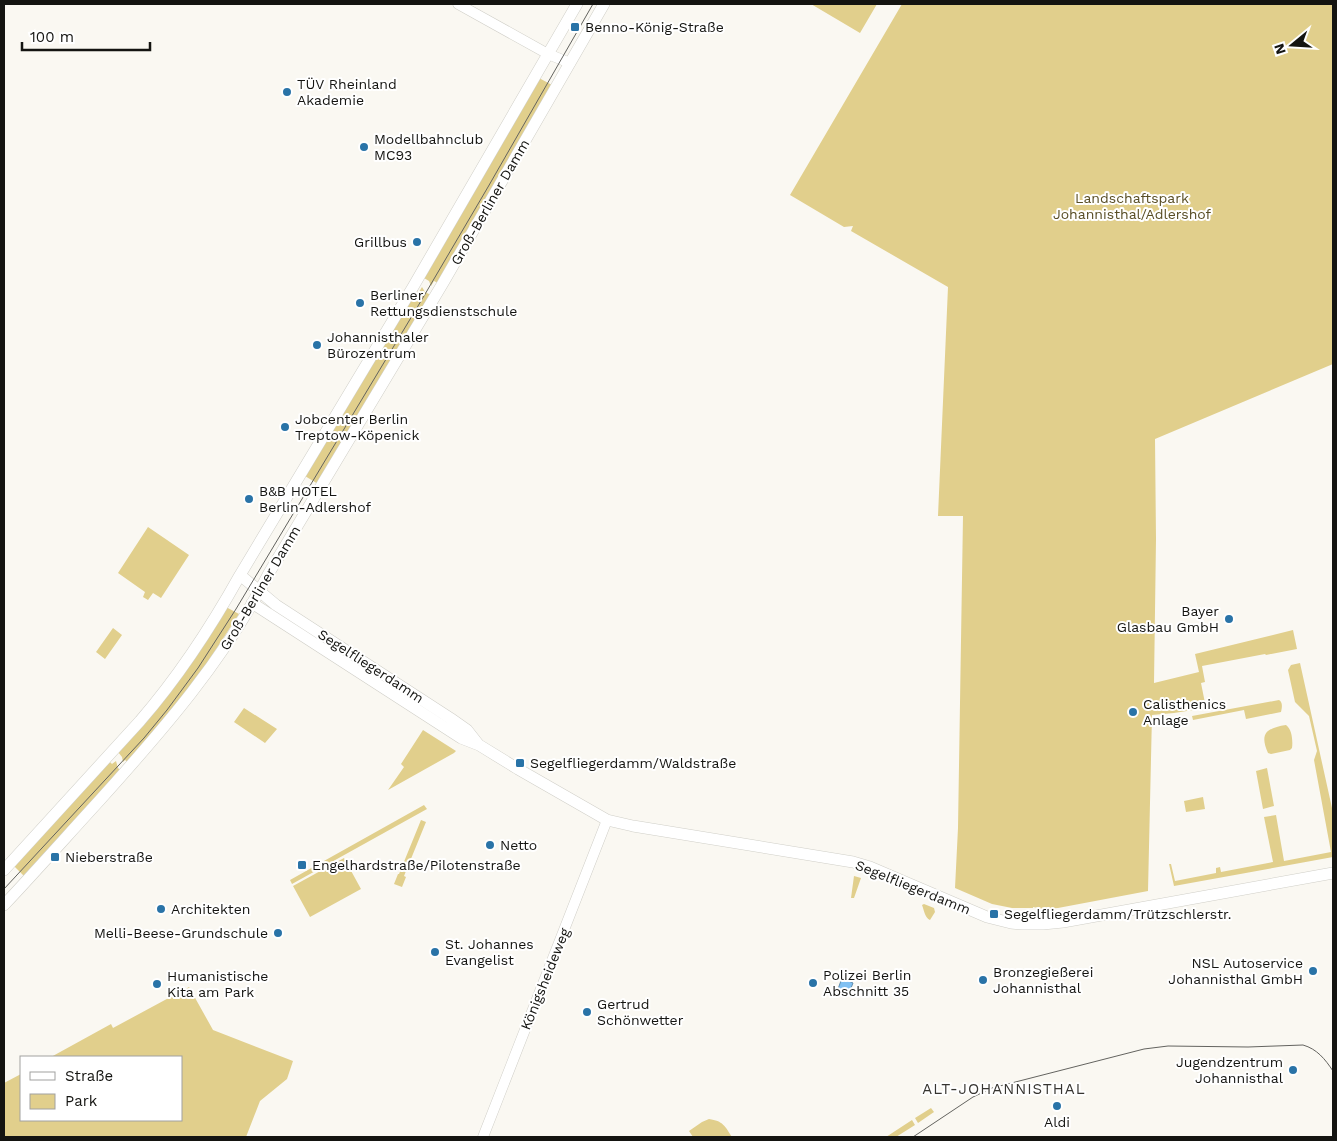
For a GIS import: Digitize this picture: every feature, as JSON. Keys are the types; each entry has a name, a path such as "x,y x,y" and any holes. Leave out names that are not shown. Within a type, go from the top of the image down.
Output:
{"main road":[{"name":"Groß-Berliner Damm","path":"4,870 160,698 203,636 413,286 577,4"},
{"name":"Groß-Berliner Damm","path":"4,905 166,726 217,660 443,283 604,4"},
{"name":"Segelfliegerdamm","path":"240,575 276,604 467,730 479,745"},
{"path":"240,575 252,604"},
{"name":"Segelfliegerdamm","path":"252,604 461,738 479,745 607,820 633,826 852,862 870,867 986,917 1022,924 1063,922 1333,873"}],"street":[{"path":"458,4 548,54 570,62"},
{"name":"Königsheideweg","path":"483,1137 607,820"}],"green space":[{"path":"811,4 877,4 860,33"},
{"name":"Landschaftspark Johannisthal/Adlershof","path":"902,4 1333,4 1333,364 1155,439 1154,683 1199,672 1195,654 1293,630 1297,649 1202,666 1205,682 1201,683 1206,708 1152,715 1148,891 1058,908 1039,909 1033,907 1012,908 992,904 955,888 958,828 963,516 938,516 948,287 851,231 853,226 844,227 790,195"},
{"path":"539,78 552,85 438,283 434,281 431,286 429,281 424,278"},
{"path":"422,287 425,292 431,295 318,484 305,476 416,291 419,292"},
{"path":"148,527 189,555 161,598 153,593 148,600 143,597 145,592 118,573"},
{"path":"226,607 239,614 196,680 129,763 125,760 123,762 118,752"},
{"path":"113,628 122,635 105,659 96,652"},
{"path":"1300,663 1332,808 1333,857 1174,886 1169,864 1171,864 1175,881 1216,873 1216,868 1220,867 1221,872 1273,862 1264,817 1276,815 1284,861 1331,852 1314,760 1317,751 1309,716 1295,702 1288,670 1291,665"},
{"path":"1279,700 1282,704 1281,712 1246,719 1244,710 1193,720 1192,716"},
{"path":"244,708 277,729 265,743 234,722"},
{"path":"1286,725 1291,732 1292,748 1271,754 1268,753 1264,741 1265,736 1270,730"},
{"path":"423,730 456,751 388,790 404,767 401,764"},
{"path":"109,761 112,764 116,761 121,771 24,876 13,865"},
{"path":"1267,768 1274,806 1263,809 1256,771"},
{"path":"1203,797 1205,809 1186,812 1184,801"},
{"path":"424,805 427,809 292,884 290,880"},
{"path":"421,820 426,822 404,876 406,877 402,887 394,884"},
{"path":"344,858 361,889 310,917 293,886"},
{"path":"854,876 861,878 854,898 851,898"},
{"path":"922,905 934,908 935,912 930,920 925,914"},
{"path":"189,987 213,1030 293,1061 287,1079 260,1101 246,1137 4,1137 4,1083 20,1075 20,1121 182,1121 182,1056 53,1056 111,1024 113,1028"},
{"path":"931,1108 934,1112 918,1123 915,1118"},
{"path":"709,1119 718,1121 732,1137 693,1137 689,1131"},
{"path":"912,1120 915,1125 896,1137 886,1137"}],"water":[{"path":"842,978 853,983 849,993 838,989"}],"tram line":[{"path":"4,889 144,738 198,668 236,609 421,301 593,4"},
{"path":"913,1137 973,1097 992,1088 1144,1049 1168,1046 1248,1047 1303,1045 1320,1055 1333,1071"}],"place":[{"name":"Benno-König-Straße","path":"575,27"},
{"name":"TÜV Rheinland Akademie","path":"287,92"},
{"name":"Modellbahnclub MC93","path":"364,147"},
{"name":"Grillbus","path":"417,242"},
{"name":"Berliner Rettungsdienstschule","path":"360,303"},
{"name":"Johannisthaler Bürozentrum","path":"317,345"},
{"name":"Jobcenter Berlin Treptow-Köpenick","path":"285,427"},
{"name":"B&B HOTEL Berlin-Adlershof","path":"249,499"},
{"name":"Bayer Glasbau GmbH","path":"1229,619"},
{"name":"Calisthenics Anlage","path":"1133,712"},
{"name":"Segelfliegerdamm/Waldstraße","path":"520,763"},
{"name":"Netto","path":"490,845"},
{"name":"Nieberstraße","path":"55,857"},
{"name":"Engelhardstraße/Pilotenstraße","path":"302,865"},
{"name":"Architekten","path":"161,909"},
{"name":"Segelfliegerdamm/Trützschlerstr.","path":"994,914"},
{"name":"Melli-Beese-Grundschule","path":"278,933"},
{"name":"St. Johannes Evangelist","path":"435,952"},
{"name":"NSL Autoservice Johannisthal GmbH","path":"1313,971"},
{"name":"Bronzegießerei Johannisthal","path":"983,980"},
{"name":"Polizei Berlin Abschnitt 35","path":"813,983"},
{"name":"Humanistische Kita am Park","path":"157,984"},
{"name":"Gertrud Schönwetter","path":"587,1012"},
{"name":"Jugendzentrum Johannisthal","path":"1293,1070"},
{"name":"Aldi","path":"1057,1106"}],"district":[{"name":"ALT-JOHANNISTHAL","path":"1004,1089"}]}
